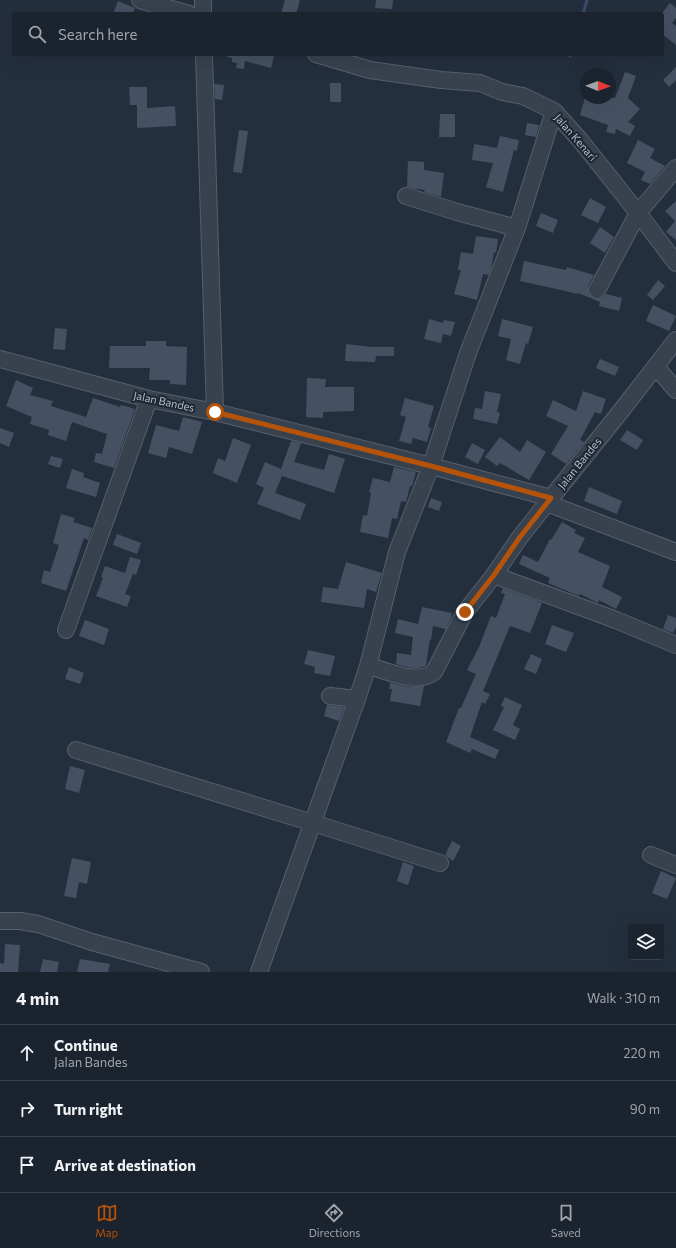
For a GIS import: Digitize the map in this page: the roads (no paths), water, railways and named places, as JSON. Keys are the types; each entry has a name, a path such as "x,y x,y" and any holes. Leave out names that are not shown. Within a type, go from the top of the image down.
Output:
{"street":[{"path":"140,0 181,12"},
{"path":"202,0 202,12"},
{"path":"204,56 215,412"},
{"name":"Jalan Kenari","path":"323,56 370,70 441,80 480,83 502,92 523,96 554,111 580,140 676,263"},
{"path":"260,972 368,666 397,552 431,466 468,353 517,228 554,111"},
{"path":"597,290 638,213 676,168"},
{"path":"406,196 457,212 517,228"},
{"name":"Jalan Bandes","path":"0,359 149,399 215,412 431,466 549,500 676,340"},
{"path":"656,367 676,390"},
{"path":"66,630 149,399"},
{"path":"368,666 408,678 419,678 431,675 437,669 465,612 549,500 676,552"},
{"path":"494,575 616,620 676,645"},
{"path":"330,696 357,699"},
{"path":"76,750 440,864"},
{"path":"651,855 676,865"},
{"path":"0,921 20,921 38,924 92,942 201,972"}],"waterway":[{"path":"584,12 587,0"}]}
